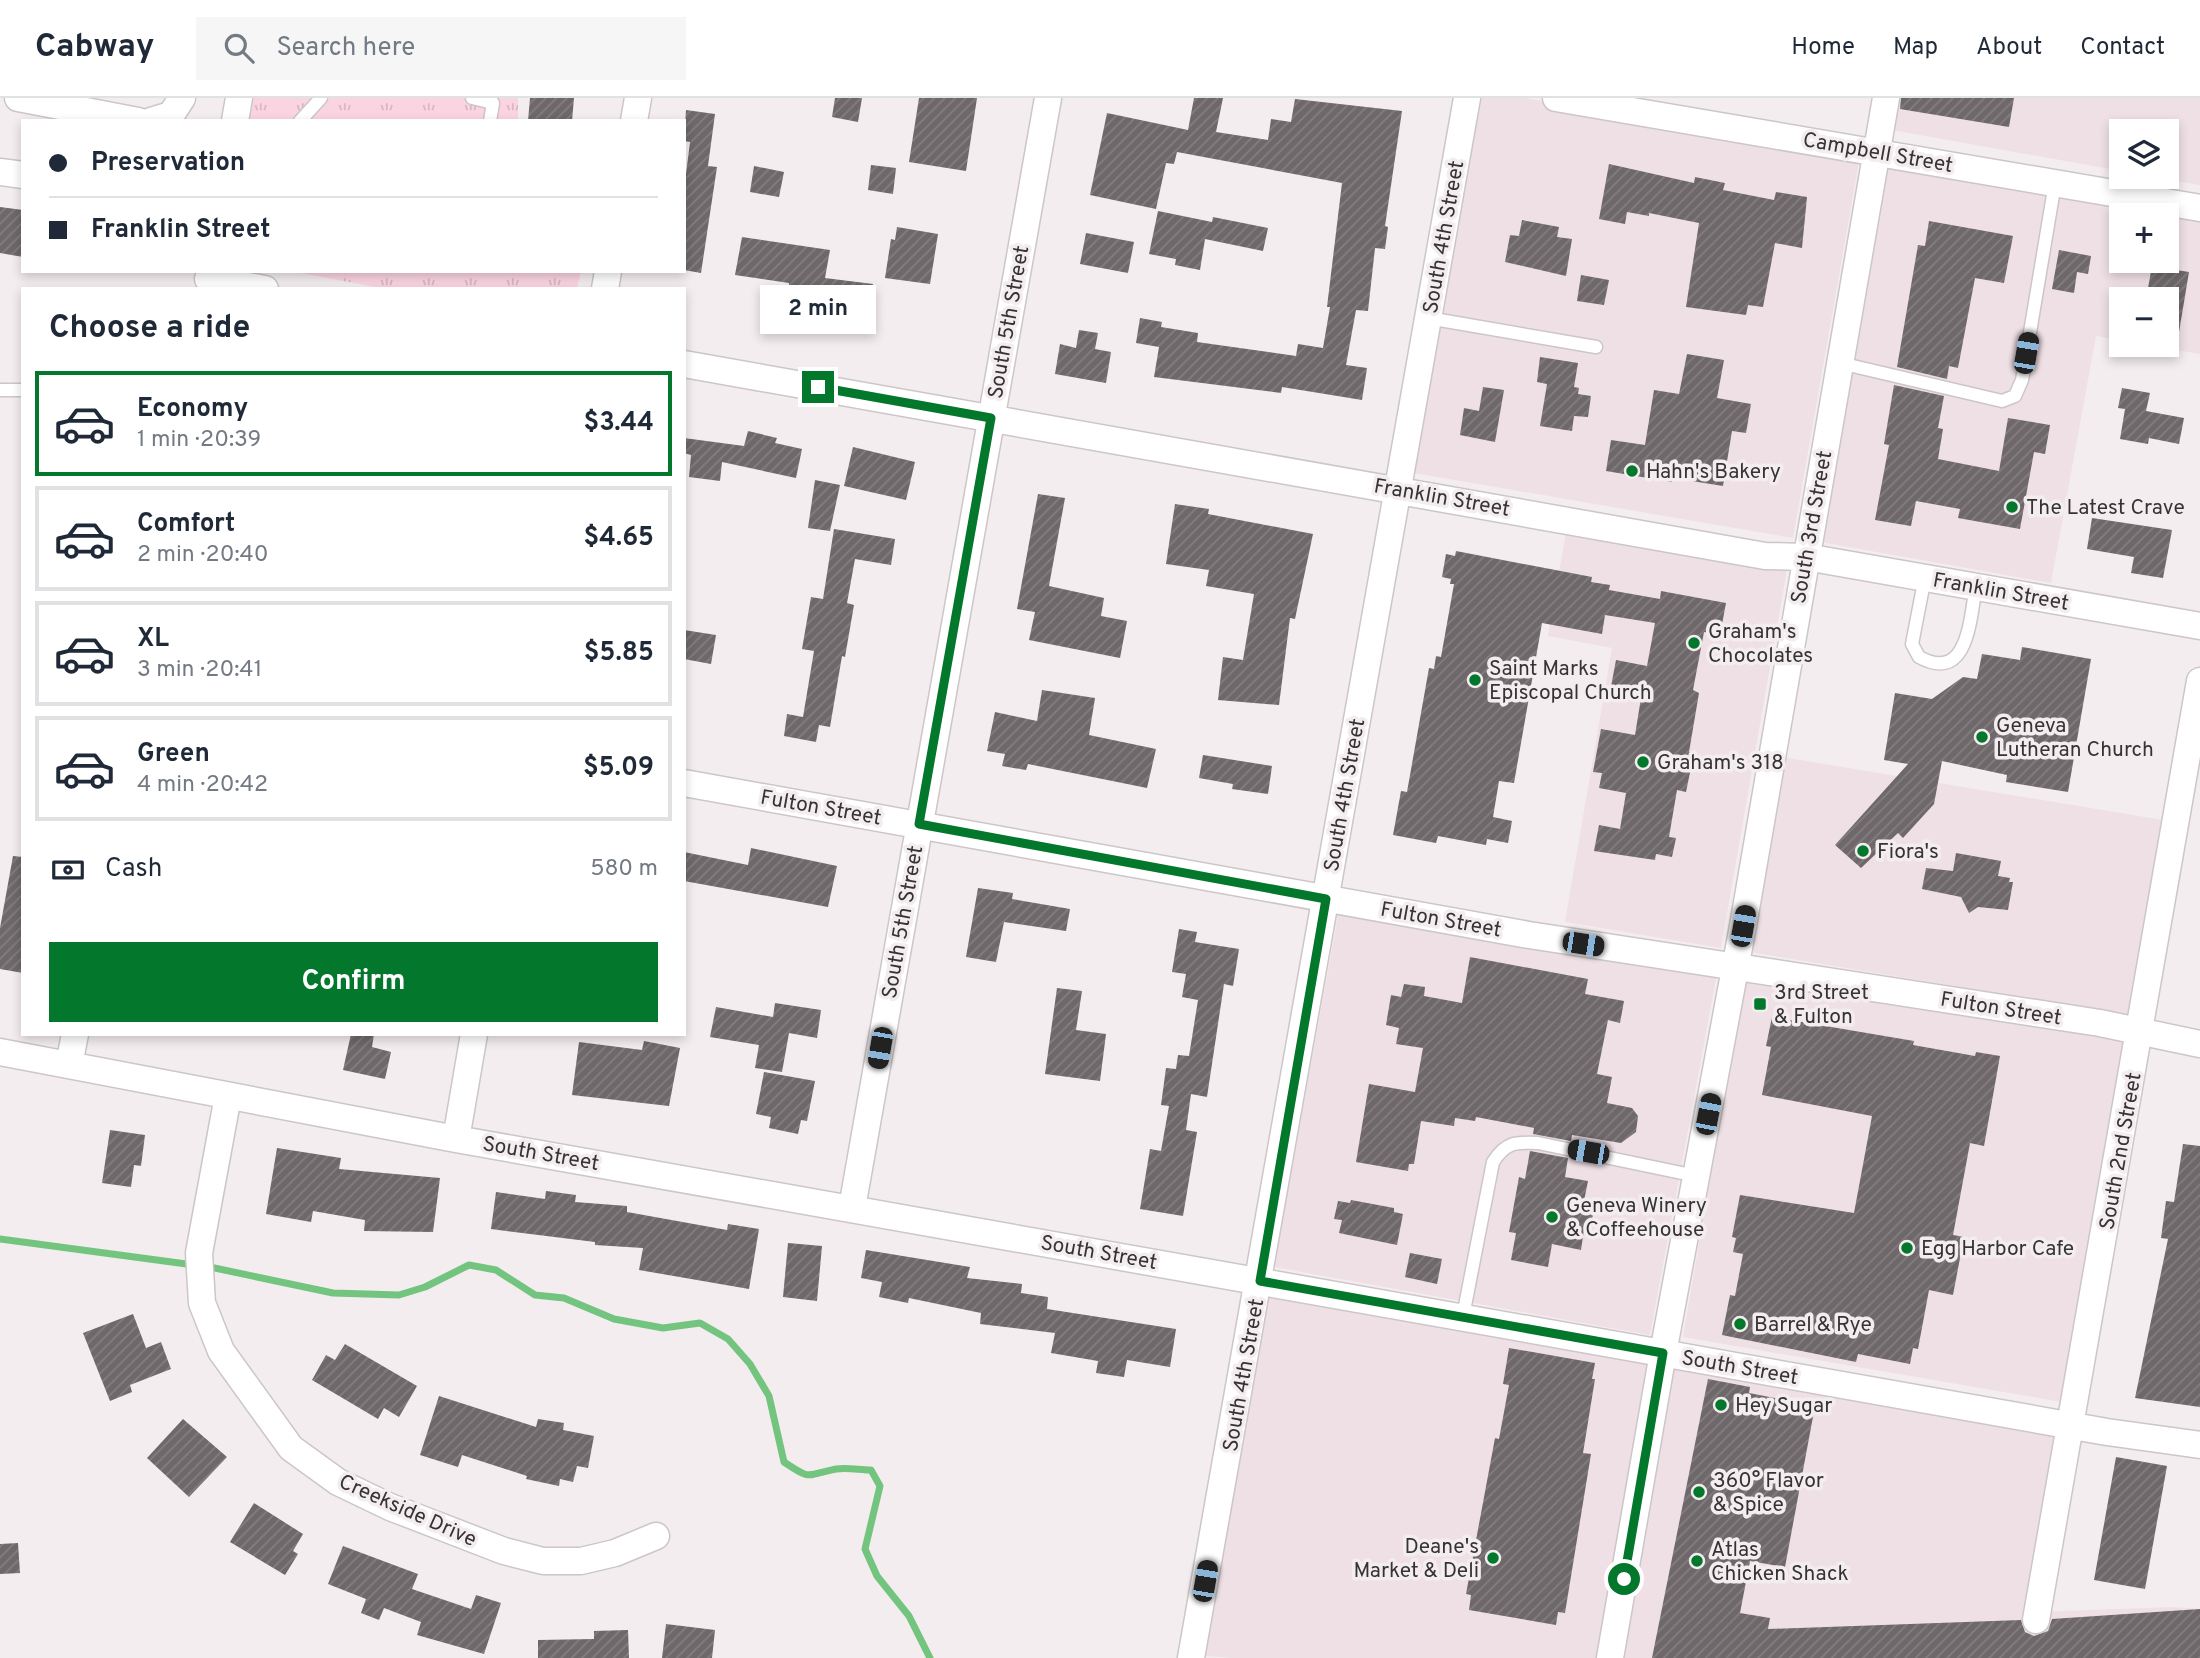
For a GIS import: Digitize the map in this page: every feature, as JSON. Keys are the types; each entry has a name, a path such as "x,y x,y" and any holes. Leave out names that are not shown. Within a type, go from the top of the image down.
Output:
{"street":[{"path":"18,98 128,119"},
{"path":"159,119 172,116 182,98"},
{"path":"235,119 239,98"},
{"path":"634,119 638,98"},
{"name":"South 5th Street","path":"852,1208 1048,98"},
{"name":"South 4th Street","path":"1191,1658 1260,1281 1467,98"},
{"name":"Campbell Street","path":"1556,98 1606,102 2200,208"},
{"name":"South 3rd Street","path":"1610,1658 1663,1353 1735,967 1886,98"},
{"path":"0,172 21,175"},
{"path":"208,280 252,287"},
{"name":"Franklin Street","path":"686,364 1765,556 1806,557 2200,626"},
{"name":"South 2nd Street","path":"2036,1620 2141,1032 2200,681"},
{"name":"Fulton Street","path":"686,783 1529,935 2100,1023 2200,1045"},
{"path":"69,1065 75,1036"},
{"path":"456,1139 474,1036"},
{"name":"South Street","path":"0,1052 456,1139 2072,1426 2200,1445"},
{"name":"Creekside Drive","path":"228,1096 199,1253 202,1303 221,1351 291,1448 338,1482 390,1507 504,1551 543,1562 581,1562 615,1553 656,1536"}],"lane":[{"path":"302,119 321,98"},
{"path":"472,98 493,103 490,119"},
{"path":"1840,363 2002,401 2015,396 2022,380 2055,183"},
{"path":"1428,318 1596,347"},
{"path":"0,390 21,390"},
{"path":"1924,577 1912,645 1919,657 1937,663 1958,656 1964,647 1976,586"},
{"path":"1464,1316 1493,1162 1503,1147 1521,1142 1538,1143 1696,1176"}],"shaded area":[{"path":"1479,98 1525,98 1860,156 1793,538 1414,473"},
{"path":"1898,98 2200,98 2200,185 2179,182 2179,119 2109,119 2109,169 1892,130"},
{"path":"1888,158 2143,203 2109,203 2109,273 2179,273 2179,209 2200,213 2200,354 2179,350 2179,287 2109,287 2109,338 2096,336 2051,583 1820,542"},
{"path":"1567,526 1788,564 1721,948 1565,922 1612,648 1548,636"},
{"path":"1782,757 2169,821 2137,1016 1749,952"},
{"path":"1340,905 1717,974 1650,1335 1274,1267"},
{"path":"1745,973 2124,1038 2062,1402 1683,1337"},
{"path":"1265,1289 2067,1429 2034,1612 2172,1607 2200,1609 2200,1658 1232,1658 1197,1655"}],"green space":[{"path":"253,98 518,98 518,119 249,119"},
{"path":"301,273 581,273 577,287 375,287"}],"building":[{"path":"530,98 574,98 572,119 528,119"},
{"path":"835,98 862,98 858,122 832,117"},
{"path":"919,98 977,98 966,171 909,162"},
{"path":"1194,98 1223,98 1216,132 1268,140 1271,119 1291,122 1295,99 1402,111 1385,226 1388,227 1385,249 1375,248 1368,311 1356,310 1346,365 1367,368 1362,400 1282,387 1281,393 1154,377 1159,347 1136,343 1140,318 1162,322 1161,327 1198,333 1197,342 1296,356 1298,344 1323,348 1330,307 1327,307 1342,183 1177,152 1174,164 1166,163 1156,209 1090,195 1107,113 1188,130"},
{"path":"1901,98 2014,98 2009,127 1900,109"},
{"path":"686,110 715,114 708,166 717,167 701,273 686,270 686,174 690,142 686,141"},
{"path":"1609,164 1694,183 1695,177 1725,183 1723,190 1774,200 1776,192 1807,197 1802,248 1775,243 1763,307 1748,305 1746,315 1686,307 1699,223 1649,213 1649,216 1627,212 1625,224 1599,219"},
{"path":"871,165 896,168 893,194 868,190"},
{"path":"754,166 784,172 779,197 750,192"},
{"path":"0,207 21,210 21,257 0,253"},
{"path":"1158,211 1212,222 1213,217 1268,228 1263,251 1205,239 1200,270 1175,265 1176,259 1149,254"},
{"path":"1522,220 1559,227 1557,237 1572,239 1566,276 1505,262 1510,235 1519,236"},
{"path":"1929,221 2013,236 2004,283 1975,278 1958,368 1949,366 1947,379 1897,367 1918,245 1925,246"},
{"path":"897,227 938,234 930,284 885,278 891,239 895,240"},
{"path":"1086,233 1134,242 1128,273 1080,264"},
{"path":"742,237 830,250 825,278 873,284 869,315 844,312 845,305 788,295 789,283 735,275"},
{"path":"2059,250 2091,256 2088,274 2077,272 2074,293 2052,289"},
{"path":"2189,272 2179,332 2179,287 2148,287 2151,273"},
{"path":"1581,275 1609,280 1604,305 1577,301"},
{"path":"1079,330 1098,333 1095,349 1111,352 1106,383 1055,374 1060,344 1076,348"},
{"path":"1687,354 1724,360 1717,398 1751,404 1746,433 1732,431 1723,486 1673,478 1672,482 1606,471 1611,440 1645,445 1654,390 1679,394"},
{"path":"1540,357 1578,363 1574,387 1579,388 1578,394 1591,396 1588,417 1574,416 1572,431 1540,426 1547,384 1537,382"},
{"path":"1894,385 1944,396 1938,428 1943,429 1938,459 1999,471 2008,418 2050,425 2045,454 2034,452 2020,529 1958,518 1960,509 1916,501 1911,526 1875,520 1889,445 1884,444"},
{"path":"1483,387 1504,390 1495,442 1460,435 1464,408 1479,411"},
{"path":"2122,388 2150,393 2146,411 2184,418 2179,444 2149,438 2148,444 2120,439 2125,409 2118,408"},
{"path":"748,431 777,438 775,443 802,449 796,478 722,462 720,481 689,477 691,455 686,454 686,438 744,446"},
{"path":"853,447 915,462 906,500 844,486"},
{"path":"815,480 840,485 830,531 808,528"},
{"path":"1038,494 1065,498 1049,586 1104,598 1101,616 1127,621 1120,658 1029,640 1035,612 1017,609"},
{"path":"1175,504 1209,509 1208,514 1313,534 1295,619 1290,618 1279,705 1218,700 1223,657 1243,660 1254,594 1206,586 1209,570 1166,564"},
{"path":"2092,518 2172,530 2163,578 2131,573 2134,557 2087,549"},
{"path":"834,529 895,539 891,565 855,559 847,603 854,605 845,657 842,656 830,727 819,725 816,742 784,736 787,714 803,717 814,651 802,649 811,597 823,599"},
{"path":"1456,551 1592,577 1591,582 1610,585 1609,590 1660,599 1661,591 1726,603 1720,635 1704,632 1693,690 1699,693 1689,752 1694,753 1686,792 1677,790 1669,837 1676,838 1672,857 1656,854 1655,860 1594,851 1599,825 1620,829 1626,793 1599,788 1602,773 1593,772 1601,729 1635,735 1641,698 1610,692 1616,660 1647,666 1655,623 1605,615 1602,634 1542,623 1514,783 1499,781 1493,817 1512,821 1508,843 1487,839 1486,845 1438,836 1436,843 1393,835 1401,791 1407,792 1429,668 1434,669 1436,656 1441,657 1454,584 1450,584 1451,579 1442,577 1446,554 1455,556"},
{"path":"686,630 716,635 711,664 686,659"},
{"name":"Geneva Lutheran Church","path":"2022,647 2091,659 2068,792 2006,782 2007,775 1942,761 1934,804 1903,838 1898,833 1861,868 1835,845 1908,764 1884,760 1895,693 1932,699 1963,677 1977,679 1982,654 2020,660"},
{"path":"1042,690 1095,698 1089,735 1156,749 1147,788 1028,764 1026,770 1002,766 1005,754 987,751 995,712 1037,721"},
{"path":"1203,755 1272,766 1268,794 1232,789 1233,784 1199,778"},
{"path":"751,848 837,866 828,907 686,881 686,852 748,865"},
{"path":"1956,853 2001,861 1998,876 2010,878 2009,882 2013,882 2008,910 1978,907 1969,913 1961,897 1922,889 1926,868 1953,871"},
{"path":"13,856 21,857 21,973 0,969 0,928"},
{"path":"978,888 1013,893 1012,899 1070,909 1066,931 1004,922 996,962 966,957"},
{"path":"1179,929 1197,932 1195,942 1239,949 1233,986 1224,984 1207,1097 1191,1094 1186,1130 1197,1132 1183,1216 1140,1209 1150,1149 1161,1151 1169,1106 1161,1105 1166,1068 1176,1069 1178,1055 1189,1056 1198,1000 1182,997 1186,974 1172,972"},
{"path":"1470,957 1588,979 1585,994 1624,1001 1620,1023 1608,1020 1597,1074 1612,1077 1607,1103 1632,1108 1638,1116 1636,1132 1621,1143 1572,1135 1571,1141 1533,1134 1534,1128 1476,1117 1475,1121 1455,1118 1454,1126 1421,1121 1414,1164 1409,1164 1408,1171 1356,1162 1369,1084 1415,1092 1423,1048 1396,1044 1399,1028 1386,1025 1391,995 1401,997 1404,984 1425,987 1424,996 1462,1003"},
{"path":"1057,988 1082,991 1076,1030 1106,1034 1100,1081 1045,1074"},
{"path":"775,1003 821,1010 817,1038 789,1033 782,1072 755,1068 759,1045 710,1037 716,1007 773,1017"},
{"path":"1772,1017 1914,1041 1913,1045 1975,1056 1976,1052 2000,1056 1984,1146 1970,1143 1953,1235 1964,1237 1953,1295 1929,1290 1918,1349 1913,1348 1910,1364 1858,1354 1856,1362 1722,1335 1730,1295 1735,1296 1743,1254 1733,1252 1736,1238 1732,1237 1740,1195 1854,1213 1872,1116 1762,1095 1771,1047 1766,1046"},
{"path":"351,1036 374,1036 372,1047 391,1052 385,1079 343,1070"},
{"path":"644,1041 680,1048 669,1106 572,1095 579,1042 642,1050"},
{"path":"764,1072 815,1081 807,1121 801,1120 798,1134 769,1128 771,1117 756,1114"},
{"path":"110,1130 145,1135 141,1166 134,1165 131,1187 102,1183"},
{"path":"2183,1144 2200,1146 2200,1407 2135,1398 2168,1239 2161,1238 2166,1201 2174,1202"},
{"path":"277,1148 341,1158 339,1169 440,1178 433,1232 364,1231 365,1220 313,1211 311,1222 266,1214"},
{"name":"Geneva Winery & Coffeehouse","path":"1530,1151 1568,1158 1565,1177 1588,1181 1584,1201 1595,1203 1590,1231 1584,1230 1581,1250 1552,1244 1548,1267 1511,1260 1516,1233 1509,1232 1519,1177 1525,1179"},
{"path":"546,1191 576,1195 575,1202 627,1206 627,1212 727,1230 728,1224 759,1229 749,1289 639,1270 643,1248 595,1245 595,1242 491,1229 496,1192 545,1199"},
{"path":"1351,1200 1394,1208 1394,1212 1403,1214 1397,1245 1339,1233 1342,1220 1334,1219 1338,1201 1350,1203"},
{"path":"788,1243 822,1246 817,1301 783,1297"},
{"path":"866,1250 970,1267 967,1278 1022,1284 1021,1293 1048,1297 1047,1309 1176,1329 1170,1367 1127,1360 1124,1377 1096,1373 1098,1361 1051,1353 1055,1333 980,1324 981,1313 909,1298 908,1303 879,1297 882,1282 861,1278"},
{"path":"1410,1253 1442,1259 1437,1284 1405,1277"},
{"path":"133,1314 146,1348 161,1342 171,1369 130,1385 132,1392 110,1401 83,1333"},
{"path":"345,1344 417,1386 399,1417 384,1408 378,1419 312,1380 326,1355 335,1360"},
{"path":"1509,1348 1595,1363 1592,1379 1595,1379 1583,1453 1591,1454 1565,1613 1558,1612 1556,1625 1469,1610 1471,1595 1466,1594 1495,1438 1499,1439 1509,1385 1503,1384"},
{"path":"1708,1379 1750,1387 1749,1393 1815,1406 1785,1567 1750,1561 1740,1613 1770,1618 1768,1629 2021,1620 2025,1632 2034,1636 2048,1631 2052,1619 2200,1609 2200,1658 1652,1658"},
{"path":"439,1396 536,1427 538,1419 564,1423 563,1430 594,1436 588,1468 577,1466 573,1482 560,1479 559,1486 526,1479 527,1476 462,1455 458,1467 420,1455"},
{"path":"183,1419 227,1457 189,1497 147,1458"},
{"path":"2116,1457 2167,1466 2145,1589 2094,1580"},
{"path":"254,1503 303,1534 293,1551 298,1554 285,1575 230,1542"},
{"path":"18,1543 20,1573 0,1574 0,1544"},
{"path":"343,1546 418,1574 412,1589 471,1609 476,1595 501,1603 484,1654 417,1635 421,1622 384,1608 379,1620 361,1613 366,1599 328,1584"},
{"path":"666,1624 715,1630 712,1658 662,1658"},
{"path":"628,1630 629,1658 538,1658 538,1640 594,1639 594,1631"}],"waterway":[{"path":"0,1239 194,1265"},
{"path":"205,1266 333,1293 399,1295 425,1287 469,1265 496,1270 535,1295 564,1298 614,1319 663,1328 700,1323 728,1339 750,1364 769,1396 784,1462 809,1475 840,1468 871,1470 880,1486 865,1549 877,1576 909,1616 930,1658"}],"place":[{"name":"Hahn's Bakery","path":"1632,471"},
{"name":"The Latest Crave","path":"2012,507"},
{"name":"Graham's Chocolates","path":"1694,643"},
{"name":"Saint Marks Episcopal Church","path":"1475,680"},
{"name":"Geneva Lutheran Church","path":"1982,737"},
{"name":"Graham's 318","path":"1643,762"},
{"name":"Fiora's","path":"1863,851"},
{"name":"3rd Street & Fulton","path":"1760,1004"},
{"name":"Geneva Winery & Coffeehouse","path":"1552,1217"},
{"name":"Egg Harbor Cafe","path":"1907,1248"},
{"name":"Barrel & Rye","path":"1740,1324"},
{"name":"Hey Sugar","path":"1721,1405"},
{"name":"360° Flavor & Spice","path":"1699,1492"},
{"name":"Deane's Market & Deli","path":"1493,1558"},
{"name":"Atlas Chicken Shack","path":"1697,1561"}],"route":[{"path":"818,387 991,418 919,824 1326,899 1260,1281 1663,1353 1624,1579"}]}
